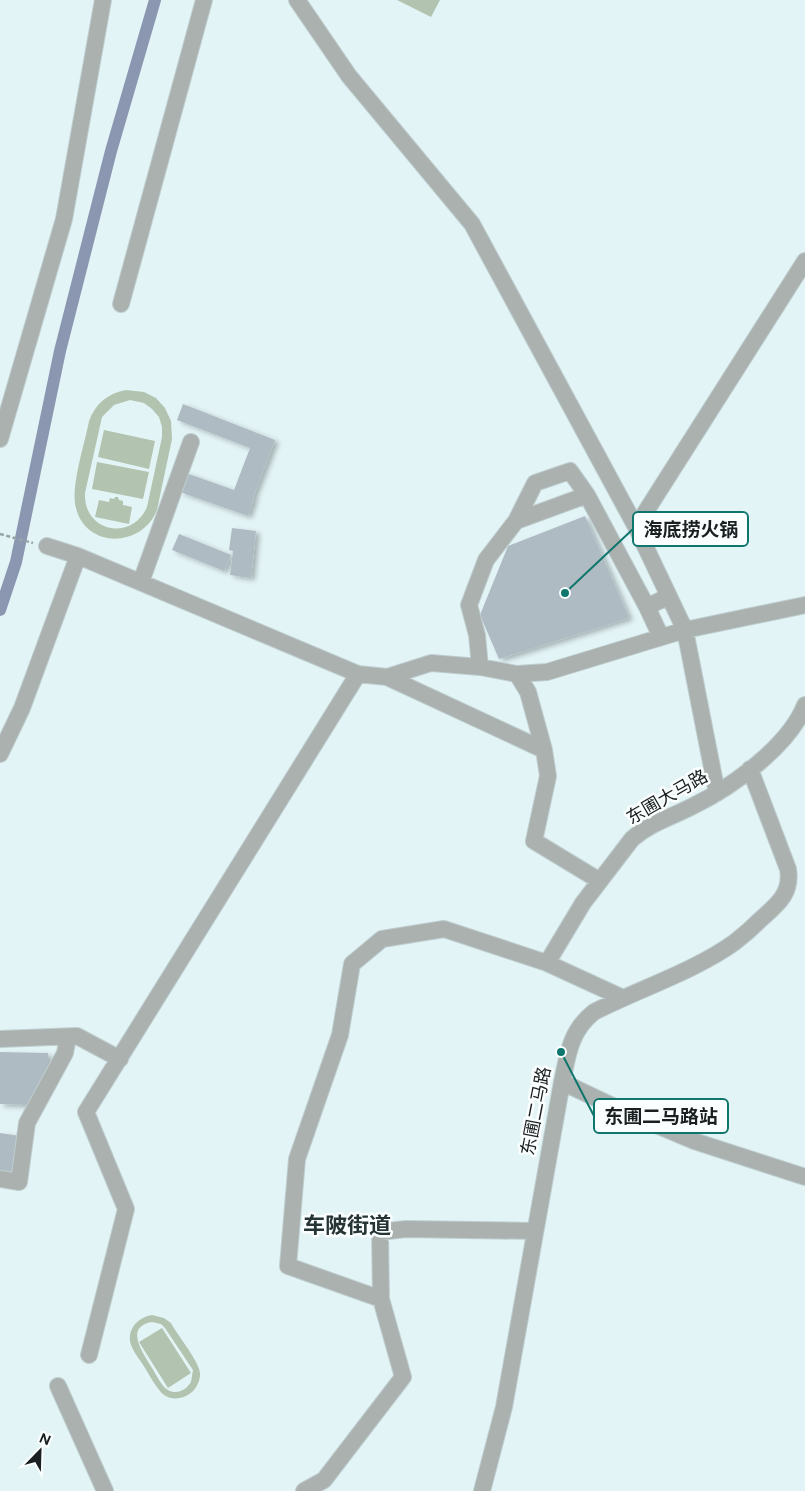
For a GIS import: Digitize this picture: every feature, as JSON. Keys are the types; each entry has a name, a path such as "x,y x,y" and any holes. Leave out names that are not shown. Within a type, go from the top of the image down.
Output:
{"street":[{"path":"0,439 64,219 104,0"},
{"path":"121,304 204,0"},
{"path":"297,0 349,76 472,224 636,526 685,630 717,793"},
{"path":"636,526 805,261"},
{"path":"141,582 190,442"},
{"path":"480,667 477,635 469,604 486,560 516,521 535,483 570,471 587,495 661,637"},
{"path":"516,521 587,495"},
{"path":"47,546 78,556 358,674 387,677 544,750"},
{"path":"0,754 22,708 78,556"},
{"path":"647,607 669,596"},
{"path":"387,677 431,663 480,667 517,674 547,672 685,630 805,604"},
{"path":"89,1355 126,1209 86,1112 358,674"},
{"path":"517,674 528,692 544,750 548,776 534,841 600,881"},
{"name":"东圃大马路","path":"547,963 583,903 632,839 642,830 717,793 750,769 780,744 800,717 805,705"},
{"name":"东圃二马路","path":"480,1489 504,1407 534,1231 562,1082 572,1042 583,1021 594,1012 719,952 748,931 783,897 788,887 790,878 788,868 750,769"},
{"path":"382,1299 288,1266 297,1159 340,1035 352,964 382,938 444,929 547,963 623,998"},
{"path":"0,1039 78,1036 120,1059"},
{"path":"0,1179 19,1182 27,1122 65,1054 68,1037"},
{"path":"562,1082 622,1111 694,1141 805,1177"},
{"path":"304,1491 324,1480 403,1377 382,1299 380,1232 406,1229 534,1231"},
{"path":"58,1386 105,1491"}],"path":[{"path":"0,534 47,546"}],"green space":[{"path":"397,0 440,0 431,17"},
{"path":"119,391 144,392 156,398 165,408 171,421 172,439 157,510 150,523 127,537 115,539 102,537 91,531 82,521 76,508 75,489 89,421 95,409 103,400","holes":["130,400 144,403 159,417 162,427 162,437 147,507 140,518 131,525 110,528 100,524 92,517 86,506 85,493 102,417 114,405"]},
{"path":"104,430 155,441 149,469 98,457"},
{"path":"97,462 149,472 143,499 92,489"},
{"path":"115,497 123,501 123,505 132,507 129,524 95,517 99,500 109,502 110,498 114,499"},
{"path":"152,1315 164,1318 171,1323 197,1364 200,1375 197,1386 186,1396 172,1398 163,1395 132,1348 130,1334 132,1329 138,1321","holes":["152,1322 161,1324 193,1370 191,1382 187,1387 178,1392 168,1390 163,1386 138,1342 137,1335 143,1325"]},
{"path":"162,1328 191,1373 168,1388 139,1342"}],"building":[{"path":"183,404 275,440 253,497 248,516 180,492 186,473 234,490 250,448 177,420"},
{"path":"585,516 629,618 499,659 480,615 508,546"},
{"path":"232,528 256,531 251,578 230,575 233,551 229,550"},
{"path":"179,534 231,555 224,571 172,550"},
{"path":"0,1052 48,1053 48,1080 31,1105 0,1104"},
{"path":"0,1133 20,1136 13,1177 0,1175"}],"waterway":[{"path":"0,610 16,562 60,351 111,151 155,0"}],"place":[{"name":"海底捞火锅","path":"565,593"},
{"name":"东圃二马路站","path":"561,1052"}],"district":[{"name":"车陂街道","path":"347,1225"}]}
